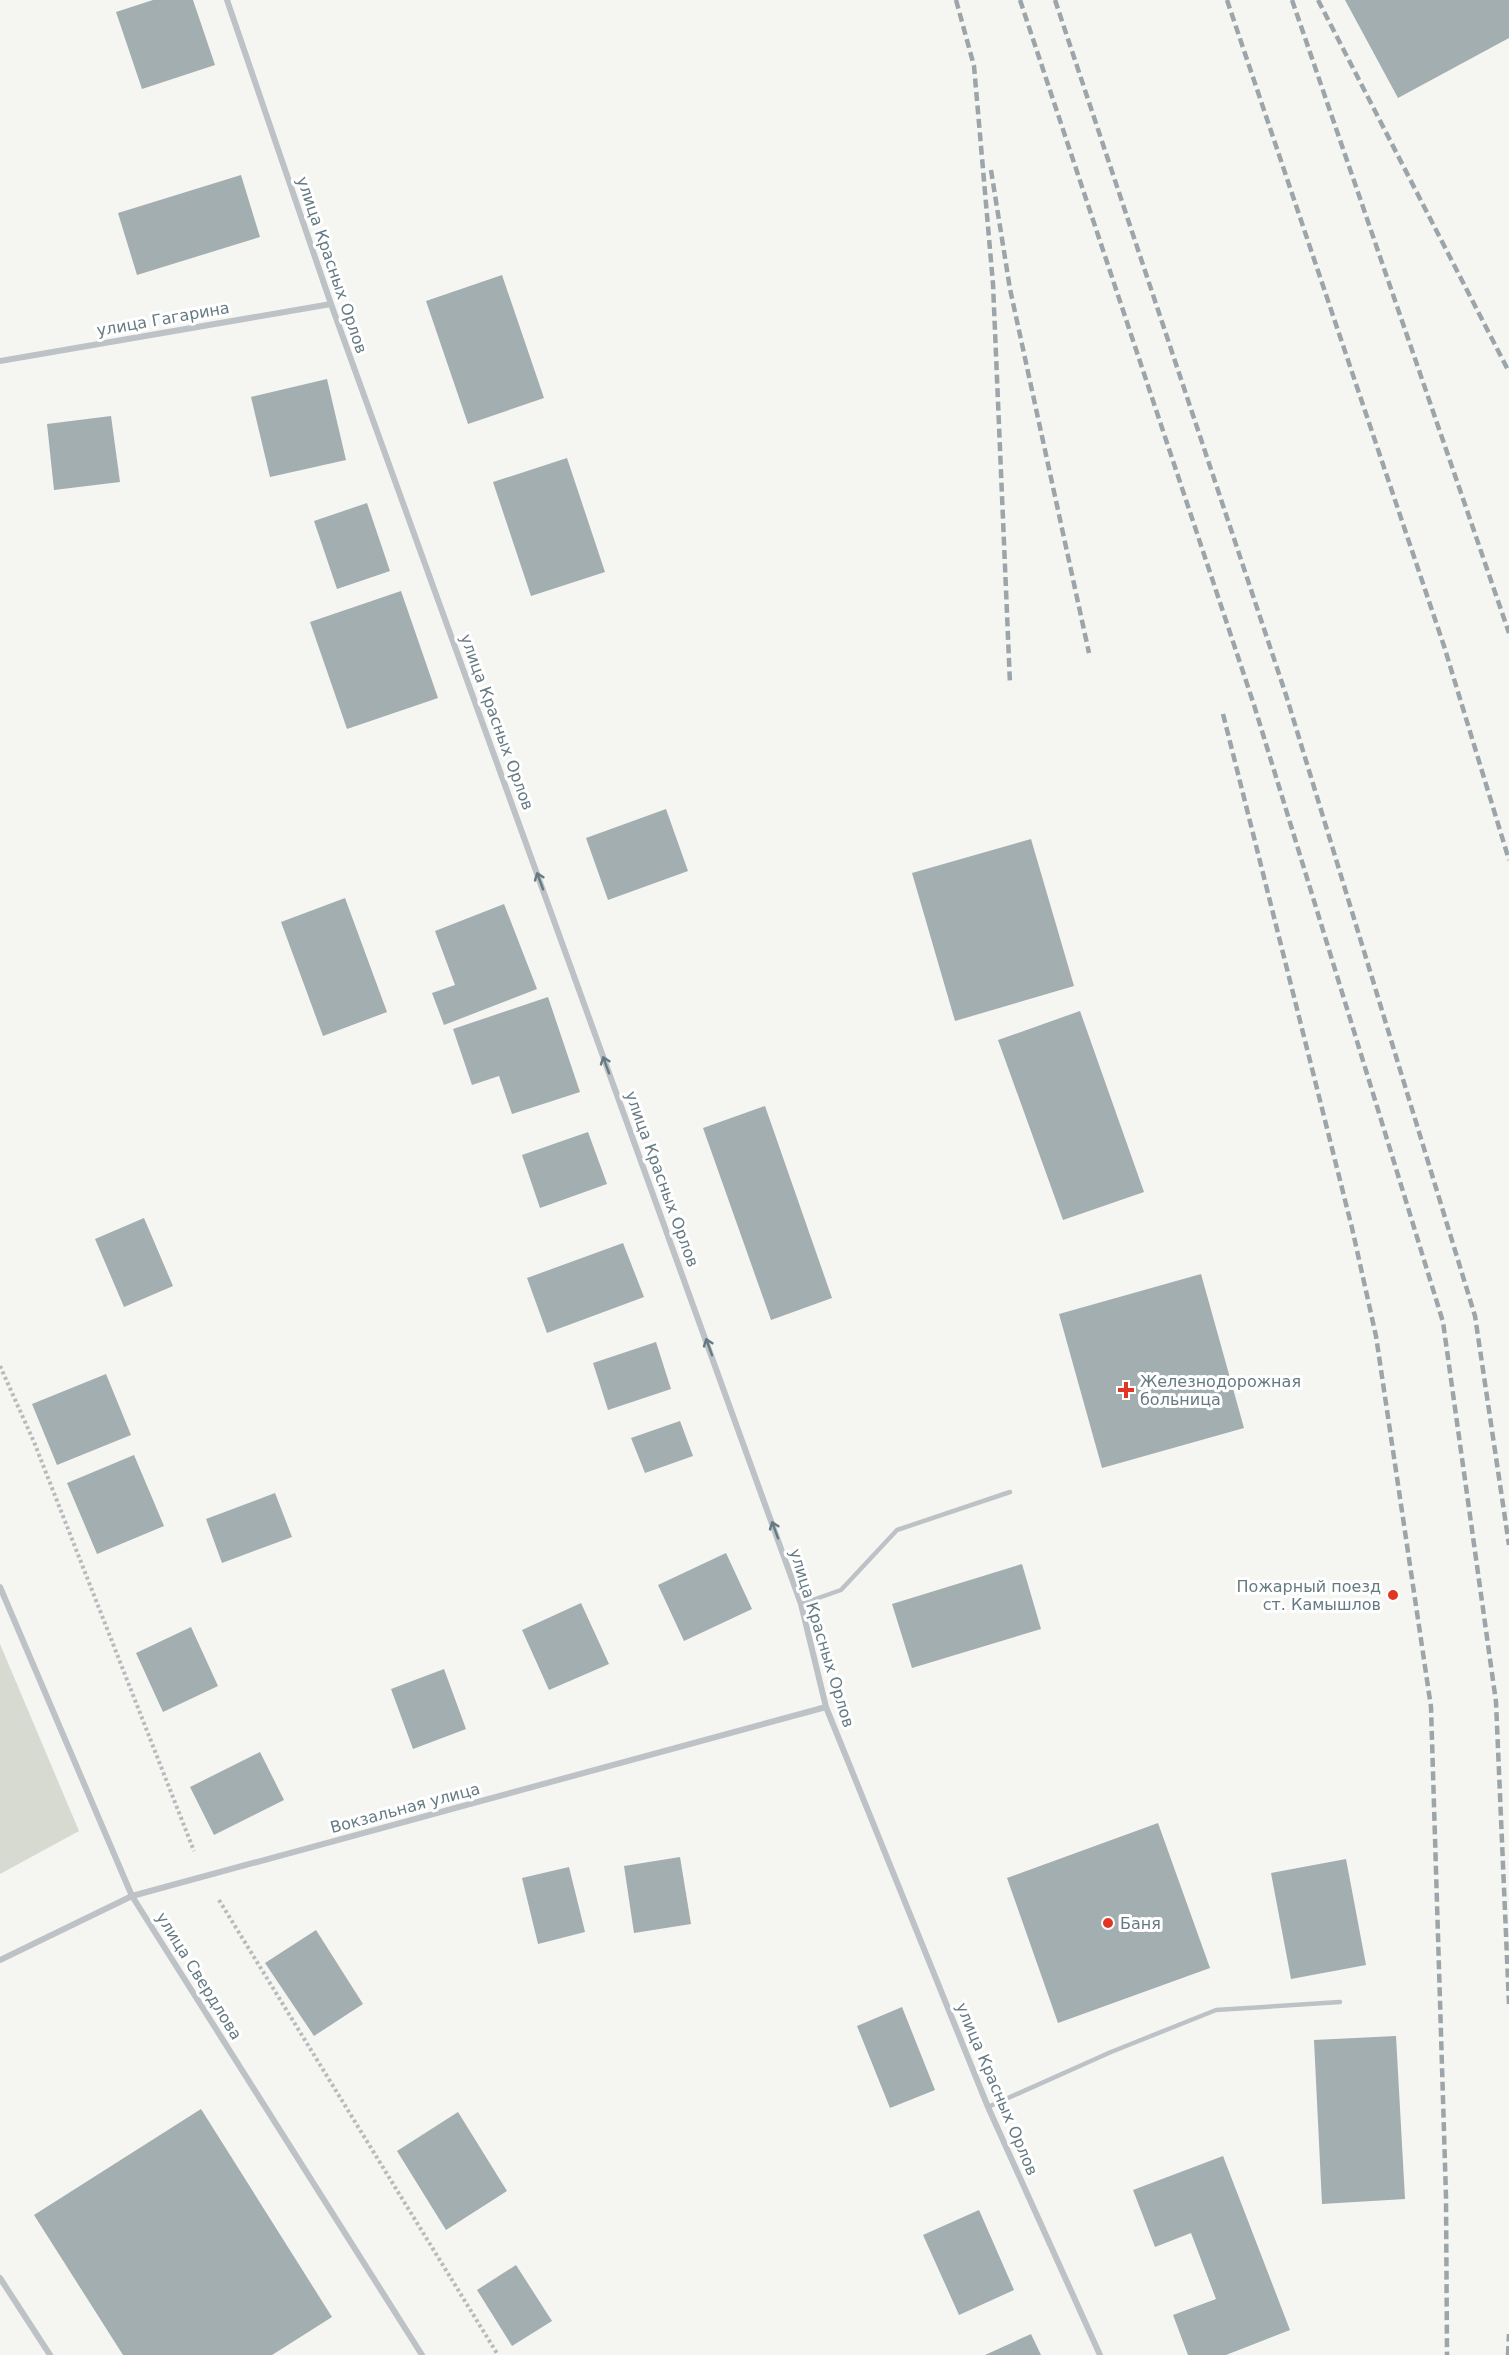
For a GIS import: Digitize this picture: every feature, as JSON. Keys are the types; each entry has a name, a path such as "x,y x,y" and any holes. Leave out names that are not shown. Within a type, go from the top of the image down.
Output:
{"street":[{"name":"улица Красных Орлов","path":"227,0 331,304 801,1604 826,1707 988,2107 1100,2355"},
{"name":"улица Гагарина","path":"0,361 331,304"},
{"name":"улица Свердлова","path":"0,1587 132,1896 422,2355"},
{"name":"Вокзальная улица","path":"0,1960 132,1896 826,1707"},
{"path":"0,2278 50,2355"}],"lane":[{"path":"801,1604 841,1590 897,1530 1010,1492"},
{"path":"988,2107 1112,2052 1216,2010 1340,2002"}],"shaded area":[{"path":"0,1644 79,1831 0,1874"}],"building":[{"path":"153,0 193,0 215,65 142,89 116,12"},
{"path":"1345,0 1509,0 1509,38 1398,98"},
{"path":"241,175 260,237 137,275 118,213"},
{"path":"502,275 544,398 468,424 426,301"},
{"path":"327,379 346,460 270,477 251,397"},
{"path":"111,416 120,482 54,490 47,424"},
{"path":"567,458 605,572 531,596 493,482"},
{"path":"367,503 390,571 337,589 314,521"},
{"path":"401,591 438,698 347,729 310,622"},
{"path":"666,809 688,871 608,900 586,838"},
{"path":"1031,839 1074,986 955,1021 912,873"},
{"path":"345,898 387,1012 323,1036 281,922"},
{"path":"504,904 537,989 444,1025 432,993 455,985 435,931"},
{"path":"548,997 580,1092 512,1114 499,1076 472,1085 453,1029"},
{"path":"1080,1011 1144,1192 1063,1220 998,1040"},
{"path":"765,1106 832,1298 771,1320 703,1128"},
{"path":"588,1132 607,1184 540,1208 522,1155"},
{"path":"144,1218 173,1286 124,1307 95,1239"},
{"path":"623,1243 644,1297 547,1333 527,1278"},
{"path":"1201,1274 1244,1428 1102,1468 1059,1314"},
{"path":"656,1342 671,1389 608,1410 593,1363"},
{"path":"106,1374 131,1435 57,1465 32,1404"},
{"path":"680,1421 693,1456 645,1473 631,1438"},
{"path":"134,1455 164,1526 97,1554 67,1483"},
{"path":"275,1493 292,1537 222,1563 206,1519"},
{"path":"726,1553 752,1609 684,1641 658,1585"},
{"path":"1022,1564 1041,1629 912,1668 892,1604"},
{"path":"581,1603 609,1664 549,1690 522,1630"},
{"path":"191,1627 218,1686 163,1712 136,1653"},
{"path":"444,1669 466,1729 413,1749 391,1689"},
{"path":"260,1752 284,1800 214,1835 190,1787"},
{"name":"Баня","path":"1158,1823 1210,1968 1058,2023 1007,1878"},
{"path":"680,1857 691,1924 634,1933 624,1866"},
{"path":"1346,1859 1366,1965 1291,1979 1271,1873"},
{"path":"569,1867 585,1932 538,1944 522,1878"},
{"path":"316,1930 363,2004 314,2036 265,1963"},
{"path":"902,2007 935,2090 890,2108 857,2026"},
{"path":"1396,2036 1405,2199 1322,2204 1314,2040"},
{"path":"201,2109 332,2317 272,2355 123,2355 34,2215"},
{"path":"458,2112 507,2191 446,2230 397,2151"},
{"path":"1223,2156 1290,2330 1226,2355 1188,2355 1173,2315 1216,2299 1191,2233 1155,2247 1133,2190"},
{"path":"979,2210 1014,2290 959,2315 923,2235"},
{"path":"516,2265 552,2321 512,2346 477,2290"},
{"path":"1031,2334 1041,2355 985,2355"}],"railway":[{"path":"956,0 974,66 993,284 1010,684"},
{"path":"1020,0 1254,705 1443,1322 1496,1702 1509,2004"},
{"path":"1055,0 1286,695 1475,1316 1509,1545"},
{"path":"1227,0 1444,646 1509,860"},
{"path":"1292,0 1509,633"},
{"path":"1318,0 1509,372"},
{"path":"991,170 1010,289 1089,653"},
{"path":"1223,714 1352,1228 1376,1336 1431,1707 1446,2197 1447,2355"},
{"path":"1508,2355 1509,2334"}],"place":[{"name":"Железнодорожная больница","path":"1126,1390"},
{"name":"Пожарный поезд ст. Камышлов","path":"1393,1595"},
{"name":"Баня","path":"1108,1923"}]}
